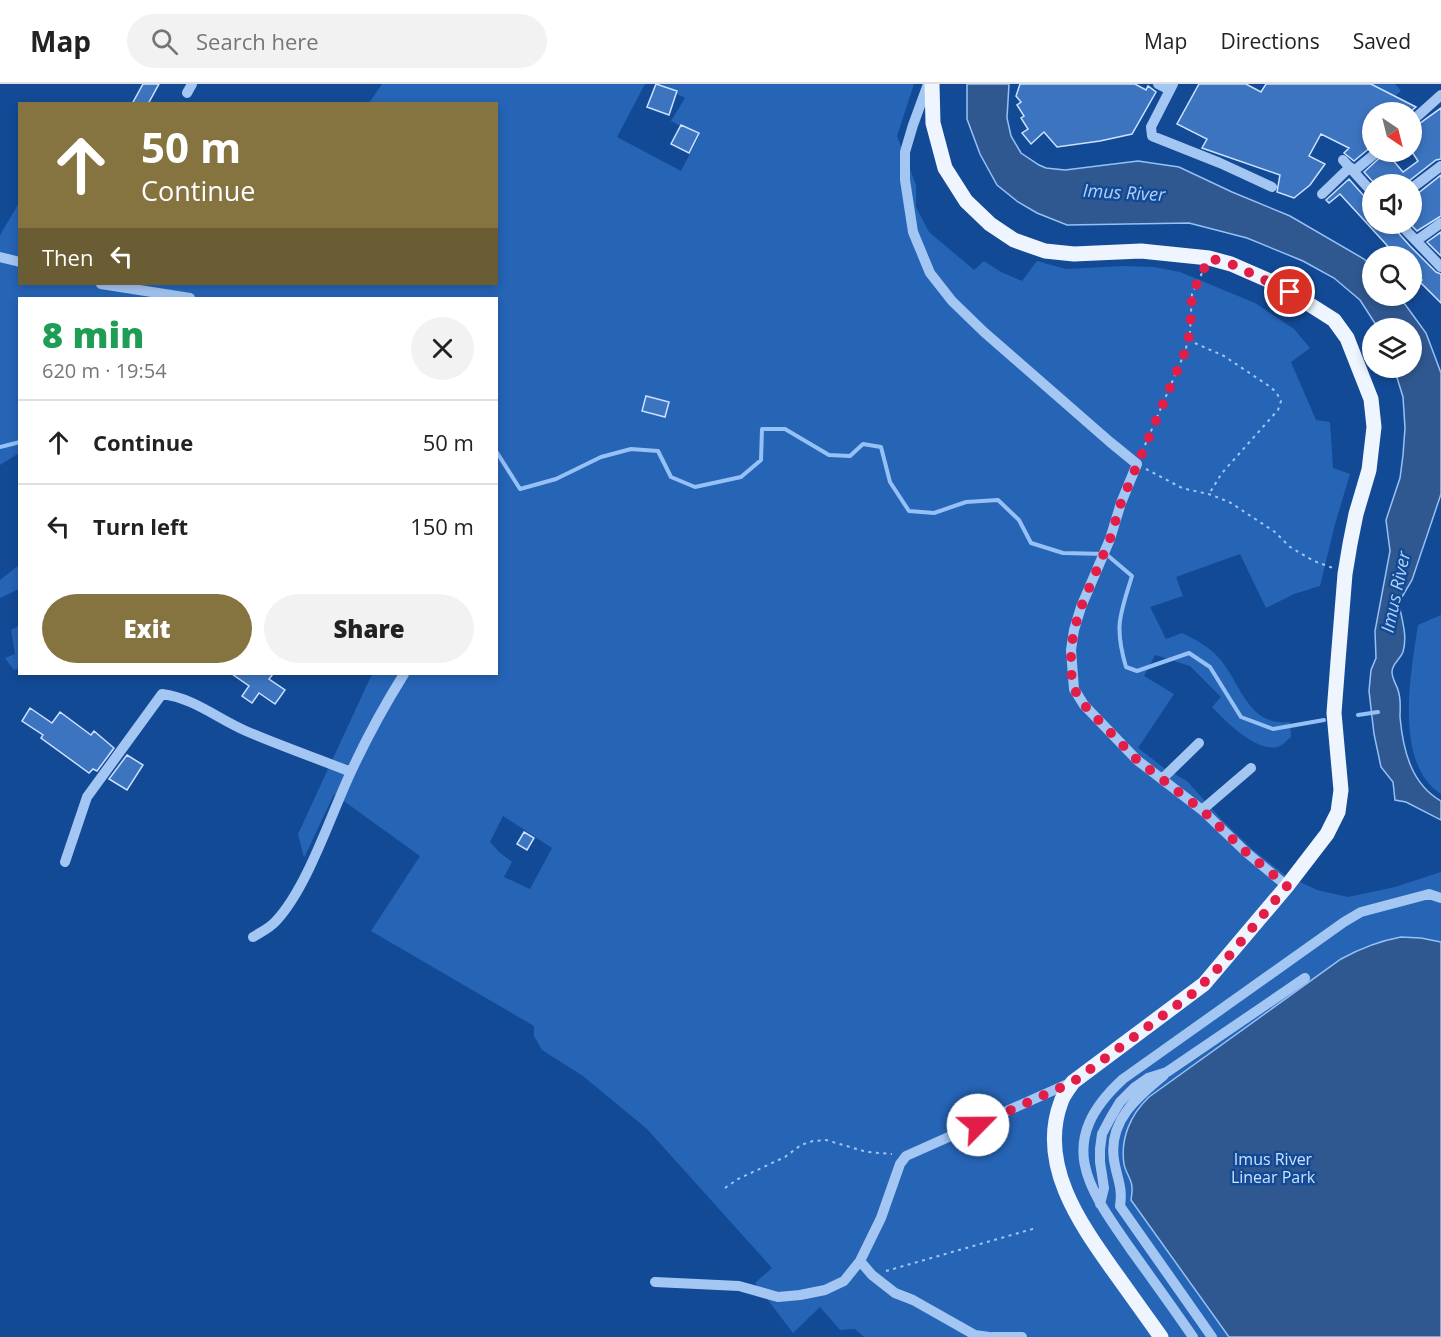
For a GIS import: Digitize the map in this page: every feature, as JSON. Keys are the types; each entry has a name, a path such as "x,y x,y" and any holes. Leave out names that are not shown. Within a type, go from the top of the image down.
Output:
{"main road":[{"path":"930,84 933,123 945,168 966,201 990,224 1014,240 1045,251 1074,254 1141,251 1209,258 1231,264 1279,285 1334,320 1347,338 1371,399 1374,426 1370,471 1356,514 1345,574 1334,713 1340,781 1338,812 1327,834 1224,962 1196,991 1073,1082 1061,1101 1054,1145 1058,1172 1080,1222 1161,1337"}],"street":[{"path":"930,84 913,125 906,152 905,180 914,232 930,273 952,301 984,332 1137,464 1074,630 1071,650 1074,689 1084,705 1137,760 1202,810 1247,853 1287,886"},
{"path":"1158,84 1171,87 1151,127 1152,136 1272,187"},
{"path":"1422,112 1441,95"},
{"path":"1322,194 1349,166 1362,160"},
{"path":"1349,166 1362,181"},
{"path":"1422,180 1441,166"},
{"path":"1416,241 1441,223"},
{"path":"1409,234 1441,267"},
{"path":"0,257 18,262"},
{"path":"107,285 184,297"},
{"path":"253,937 274,923 288,907 310,865 375,723 403,675"},
{"path":"65,862 87,797 162,694 174,695 212,712 244,731 351,772"},
{"path":"1163,778 1199,743"},
{"path":"1202,810 1251,768"},
{"path":"1193,1337 1100,1204 1085,1168 1083,1154 1086,1132 1092,1114 1118,1084 1352,917 1384,905 1429,894 1441,898"},
{"path":"1212,1337 1120,1206 1122,1189 1113,1153 1120,1120 1132,1102 1167,1072 1305,978"},
{"path":"1100,1204 1104,1188 1100,1149 1102,1134 1110,1117 1120,1102 1135,1087 1148,1078 1167,1072"},
{"path":"655,1282 739,1286 778,1297 825,1290 844,1281 860,1261 881,1218 900,1164 906,1156 1073,1082"},
{"path":"860,1261 872,1275 895,1293 913,1300 975,1335 1022,1337"}],"path":[{"path":"1209,258 1192,294 1185,352 1137,464 1182,488 1209,494 1232,503 1275,532 1290,547 1314,561 1345,574"},
{"path":"1188,340 1224,356 1269,386 1281,401 1278,410 1222,473 1209,494"},
{"path":"725,1188 738,1179 785,1157 801,1145 813,1141 826,1140 867,1152 906,1156"},
{"path":"872,1275 1036,1228"}],"green space":[{"path":"382,84 645,84 617,137 681,171 699,136 671,121 685,98 657,84 914,84 897,136 916,185 916,207 929,232 974,270 984,261 1001,272 1022,281 1037,261 1066,269 1154,267 1180,272 1255,303 1294,329 1310,348 1291,362 1316,420 1330,422 1333,468 1350,474 1320,586 1294,594 1266,608 1240,554 1176,577 1183,596 1150,607 1166,639 1182,633 1210,649 1226,667 1254,710 1276,722 1290,722 1291,737 1280,746 1272,747 1262,746 1243,735 1212,707 1221,697 1190,666 1155,655 1144,676 1174,694 1138,748 1164,768 1187,781 1252,849 1285,875 1317,890 1348,897 1395,887 1441,872 1441,1337 864,1337 855,1329 840,1330 820,1307 793,1333 755,1283 772,1268 647,1129 583,1076 542,1050 534,1036 534,1026 371,931 420,856 334,794 304,858 298,834 372,675 498,675 498,297 18,297 18,454 0,465 0,235 18,205 18,285 498,285 498,102 370,102","holes":["503,816 552,848 530,889 504,877 512,862 490,842"]},
{"path":"1371,84 1395,84 1401,91 1395,96"},
{"path":"18,566 18,589 0,598 0,580"},
{"path":"1441,615 1441,794 1426,780 1416,761 1409,715 1418,625"},
{"path":"18,626 18,668 14,670 5,658 15,654 11,630"}],"water":[{"name":"Imus River","path":"967,84 1009,84 1007,118 1011,136 1021,153 1039,165 1065,170 1138,161 1179,167 1290,216 1362,258 1362,303 1334,278 1303,261 1247,238 1189,223 1067,225 1037,213 1018,202 997,185 980,154 967,119"},
{"path":"1364,306 1406,306 1415,318 1372,318"},
{"name":"Imus River","path":"1422,328 1441,373 1441,494 1412,580 1399,602 1404,645 1403,652 1393,666 1392,672 1400,697 1401,729 1406,754 1422,785 1441,801 1441,820 1406,802 1395,800 1393,782 1381,767 1369,691 1371,670 1376,658 1375,631 1390,551 1386,520 1400,478 1403,455 1405,428 1403,397 1397,378 1422,378"},
{"name":"Imus River Linear Park","path":"1401,937 1441,942 1441,1337 1229,1337 1131,1200 1132,1186 1123,1154 1128,1127 1137,1111 1149,1097 1341,959 1370,945"}],"building":[{"path":"143,84 159,84 149,102 133,102"},
{"path":"656,84 677,91 669,115 647,107"},
{"path":"1020,84 1135,84 1146,90 1148,86 1156,92 1132,134 1057,147 1044,132 1031,144 1022,133 1028,129 1017,105 1021,102 1016,96"},
{"path":"1199,84 1246,84 1261,92 1266,84 1371,84 1406,102 1362,102 1362,154 1354,161 1344,153 1349,148 1321,134 1309,156 1325,164 1310,185 1294,198 1277,192 1280,175 1202,148 1207,139 1177,124"},
{"path":"1441,108 1441,159 1436,160 1418,174 1366,174 1364,172 1375,162 1394,162 1403,172 1417,162 1422,162 1422,122"},
{"path":"681,125 699,133 689,153 671,144"},
{"path":"1441,175 1441,216 1422,228 1422,190"},
{"path":"1349,179 1362,194 1362,218 1340,194 1329,203 1326,200"},
{"path":"1441,232 1441,256 1427,242"},
{"path":"1377,234 1399,234 1410,246 1388,246"},
{"path":"1422,258 1441,274 1441,303 1422,284"},
{"path":"646,396 669,402 665,417 642,411"},
{"path":"233,675 272,675 269,679 285,690 275,704 259,693 252,703 242,696 249,686"},
{"path":"30,708 52,723 60,712 91,735 94,731 114,748 97,771 93,769 89,773 41,738 43,735 22,721"},
{"path":"127,755 143,765 127,790 109,779"},
{"path":"524,832 534,838 527,850 517,844"}],"waterway":[{"path":"498,454 520,489 556,479 601,457 631,449 658,451 671,477 695,487 741,477 761,460 762,429 785,429 829,455 850,456 863,444 881,447 890,482 909,511 934,513 966,502 998,500 1019,520 1031,543 1063,553 1106,554 1132,576 1124,601 1119,630 1126,667 1137,671 1189,653 1210,667 1241,717 1273,729 1324,720"},
{"path":"0,447 18,442"},
{"path":"1358,715 1378,712"}],"route":[{"path":"978,1125 1073,1082 1196,991 1224,962 1287,886 1220,829 1202,810 1137,760 1084,705 1074,689 1071,650 1081,607 1110,539 1121,503 1152,426 1185,352 1190,332 1192,294 1209,258 1231,264 1290,292"}]}
